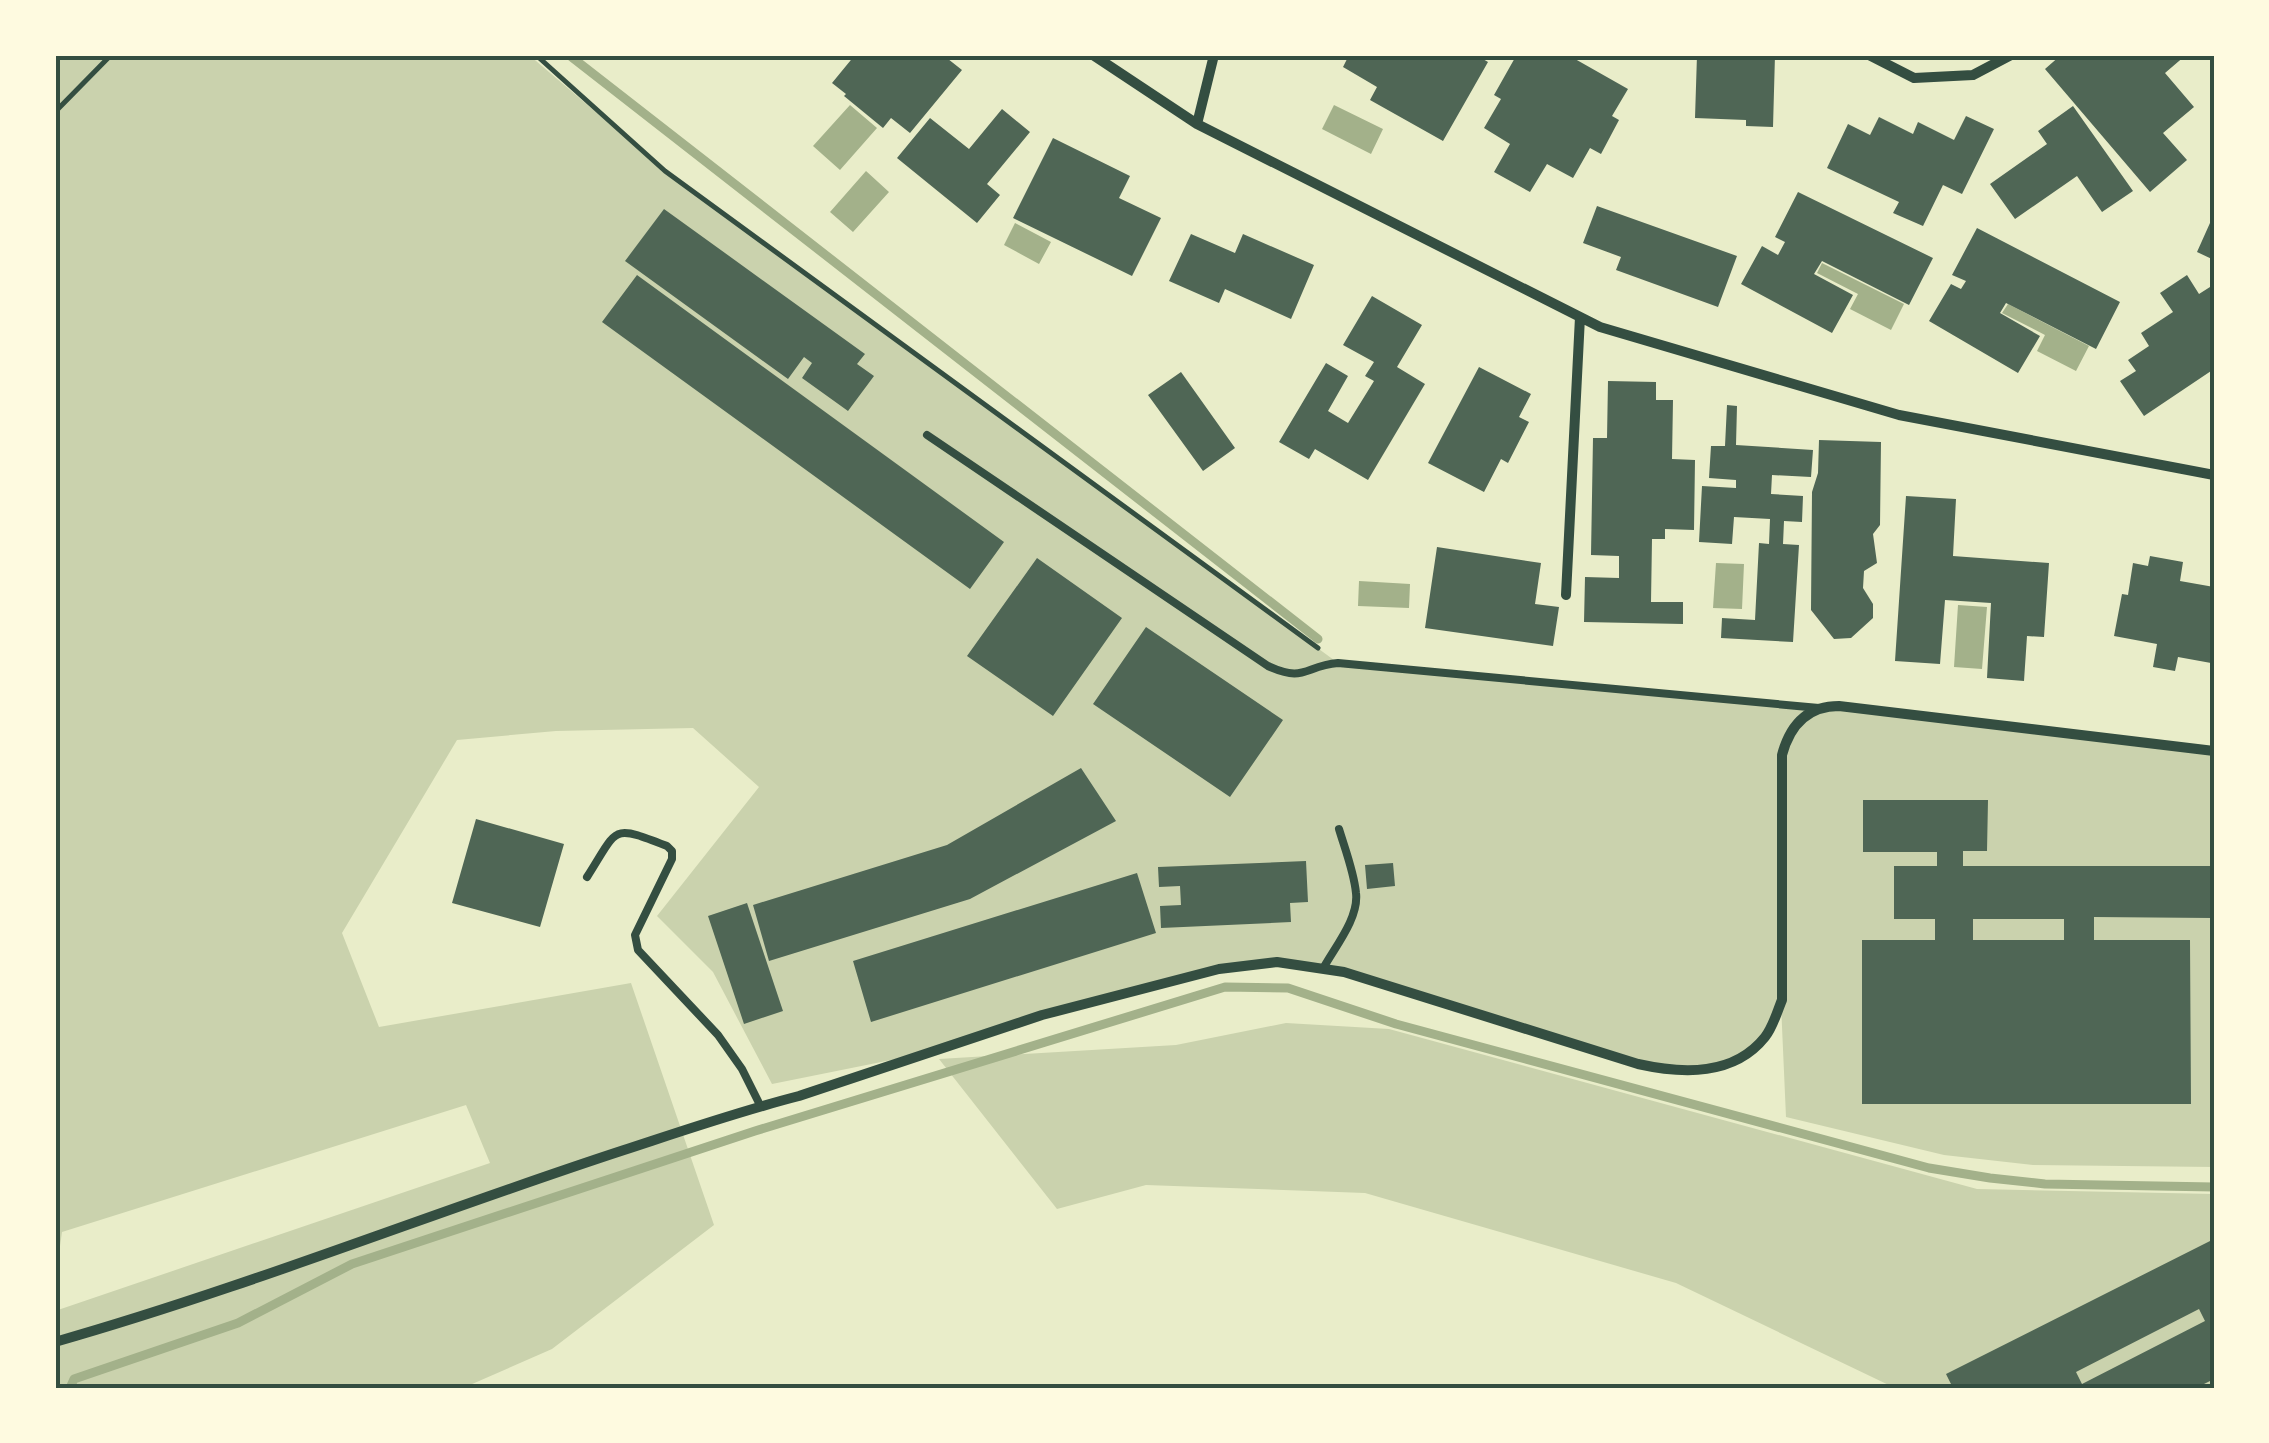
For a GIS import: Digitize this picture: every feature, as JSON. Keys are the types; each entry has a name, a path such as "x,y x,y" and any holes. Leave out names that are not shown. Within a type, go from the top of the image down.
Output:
{"street":[{"path":"1093,55 1197,124 1600,327 1899,415 2214,475"},
{"path":"1197,124 1214,55"},
{"path":"1869,55 1914,78 1972,75 2012,55"},
{"path":"1566,595 1580,317"},
{"path":"55,1342 276,1272 555,1173 1042,1014 1219,969 1277,962 1324,968 1427,996 1638,1064 1669,1070 1725,1066 1748,1054 1768,1035 1782,1000 1782,755 1800,718 1819,708 1839,706 2214,750"}],"lane":[{"path":"927,436 1268,666 1295,675 1338,663 1819,708"},
{"path":"1324,968 1356,904 1340,829"},
{"path":"587,876 613,836 620,832 630,832 672,851 672,859 635,934 638,950 718,1035 742,1069 760,1106"}],"path":[{"path":"55,112 111,55"},
{"path":"536,55 665,171 1338,663"}],"shaded area":[{"path":"55,55 529,55 665,171 1338,663 1827,707 2214,751 2214,1167 2033,1165 1944,1155 1786,1117 1781,1004 1765,1034 1746,1052 1722,1064 1693,1069 1637,1061 1339,969 1273,965 1222,967 911,1056 772,1084 713,972 657,916 759,787 693,728 556,731 457,740 342,933 379,1027 631,983 714,1225 552,1349 463,1388 55,1388 55,1311 490,1163 466,1105 62,1232 55,1262"},
{"path":"850,105 877,128 840,170 813,146"},
{"path":"1334,105 1383,129 1371,154 1322,129"},
{"path":"866,171 889,192 853,232 830,212"},
{"path":"1015,223 1051,242 1039,264 1004,245"},
{"path":"1822,263 1904,304 1891,330 1850,309 1858,294 1817,273"},
{"path":"2008,304 2089,346 2076,371 2037,351 2045,335 2002,313"},
{"path":"1716,563 1744,564 1742,609 1713,608"},
{"path":"1359,581 1410,584 1409,608 1358,606"},
{"path":"1958,605 1987,607 1982,669 1954,667"},
{"path":"1286,1023 1389,1029 1977,1189 2214,1194 2214,1388 1895,1388 1676,1283 1365,1193 1146,1185 1057,1209 939,1059 1176,1045"}],"building":[{"path":"855,55 943,55 962,70 910,133 891,118 883,128 832,83"},
{"path":"1349,55 1476,55 1488,62 1443,141 1370,100 1377,87 1343,67"},
{"path":"1526,55 1568,55 1628,89 1612,116 1619,120 1601,154 1590,148 1573,178 1547,164 1530,192 1494,172 1510,144 1484,128 1501,99 1494,95 1516,56 1523,60"},
{"path":"1697,55 1775,55 1773,127 1746,126 1746,120 1695,118"},
{"path":"2061,55 2186,55 2165,73 2194,107 2163,133 2187,160 2150,192 2045,69"},
{"path":"2073,106 2133,191 2102,212 2077,176 2015,219 1990,184 2047,144 2038,131"},
{"path":"1002,109 1030,132 987,184 1000,195 977,223 897,158 930,118 969,149"},
{"path":"1966,116 1994,129 1962,194 1943,185 1923,226 1893,213 1899,202 1827,168 1848,124 1870,135 1879,117 1913,134 1918,122 1954,140"},
{"path":"1053,138 1130,176 1119,198 1161,218 1132,276 1013,218"},
{"path":"1798,192 1933,258 1909,305 1822,261 1814,274 1853,295 1832,333 1741,284 1762,246 1778,255 1785,242 1775,237"},
{"path":"1597,206 1737,256 1718,307 1616,270 1621,257 1583,243"},
{"path":"664,209 865,354 857,364 874,376 848,411 802,378 812,363 804,357 788,379 625,261"},
{"path":"2214,214 2214,260 2197,252"},
{"path":"1977,228 2120,302 2096,349 2006,303 2000,313 2040,336 2018,373 1929,321 1951,284 1961,289 1966,281 1952,275"},
{"path":"1191,234 1235,253 1243,234 1314,265 1291,319 1225,289 1219,303 1169,281"},
{"path":"637,275 1004,542 970,589 602,322"},
{"path":"2187,275 2199,294 2210,287 2214,292 2214,369 2144,416 2120,381 2136,371 2128,360 2149,346 2141,333 2173,312 2160,293"},
{"path":"1372,296 1422,325 1397,367 1425,384 1368,480 1315,449 1309,459 1279,442 1326,363 1348,376 1328,411 1348,423 1374,381 1365,376 1374,362 1343,345"},
{"path":"1479,367 1531,394 1519,417 1529,422 1508,463 1501,459 1484,492 1428,463"},
{"path":"1181,372 1235,448 1203,471 1148,395"},
{"path":"1608,381 1656,382 1656,400 1673,400 1672,459 1695,460 1694,530 1665,529 1665,539 1652,539 1651,602 1683,602 1683,624 1584,622 1585,577 1619,578 1619,556 1591,555 1593,438 1607,438"},
{"path":"1727,405 1737,406 1736,445 1813,450 1811,477 1772,475 1771,494 1803,496 1802,522 1784,521 1783,544 1799,545 1793,642 1721,638 1722,618 1755,620 1759,543 1769,544 1770,519 1734,517 1732,544 1699,542 1702,486 1736,488 1736,480 1709,478 1711,446 1725,446"},
{"path":"1819,440 1881,442 1880,525 1873,534 1877,563 1864,571 1863,588 1873,604 1873,618 1851,638 1834,639 1811,610 1812,492 1818,473"},
{"path":"1906,496 1956,499 1953,556 2049,563 2044,637 2027,636 2024,681 1987,678 1991,603 1945,600 1940,664 1895,661"},
{"path":"1437,547 1541,563 1535,604 1559,607 1553,646 1425,628"},
{"path":"2150,556 2183,562 2180,581 2214,587 2211,663 2178,657 2175,671 2153,667 2157,644 2114,636 2122,594 2128,595 2133,563 2148,566"},
{"path":"1037,558 1122,618 1053,716 967,656"},
{"path":"1146,627 1283,720 1230,797 1093,704"},
{"path":"1081,768 1116,821 970,899 769,961 753,905 947,845"},
{"path":"1863,800 1988,800 1987,851 1963,851 1963,866 2213,866 2212,918 2094,917 2094,940 2190,940 2191,1104 1862,1104 1862,940 1935,940 1935,919 1894,919 1894,866 1937,866 1937,852 1863,852","holes":["1973,919 2064,919 2064,940 1973,940"]},
{"path":"476,819 564,844 540,927 452,903"},
{"path":"1306,861 1308,902 1290,903 1291,922 1161,928 1160,906 1181,905 1180,886 1159,887 1158,867"},
{"path":"1393,863 1395,886 1367,889 1365,865"},
{"path":"1137,873 1156,933 871,1022 853,961"},
{"path":"747,903 783,1011 744,1024 708,916"},
{"path":"2214,1239 2214,1379 2196,1388 1953,1388 1946,1374","holes":["2199,1309 2205,1321 2082,1384 2076,1372"]}],"waterway":[{"path":"569,55 1318,639"},
{"path":"70,1388 74,1379 238,1323 352,1264 755,1131 1225,987 1288,988 1396,1024 1929,1168 2045,1184 2214,1187"}]}
